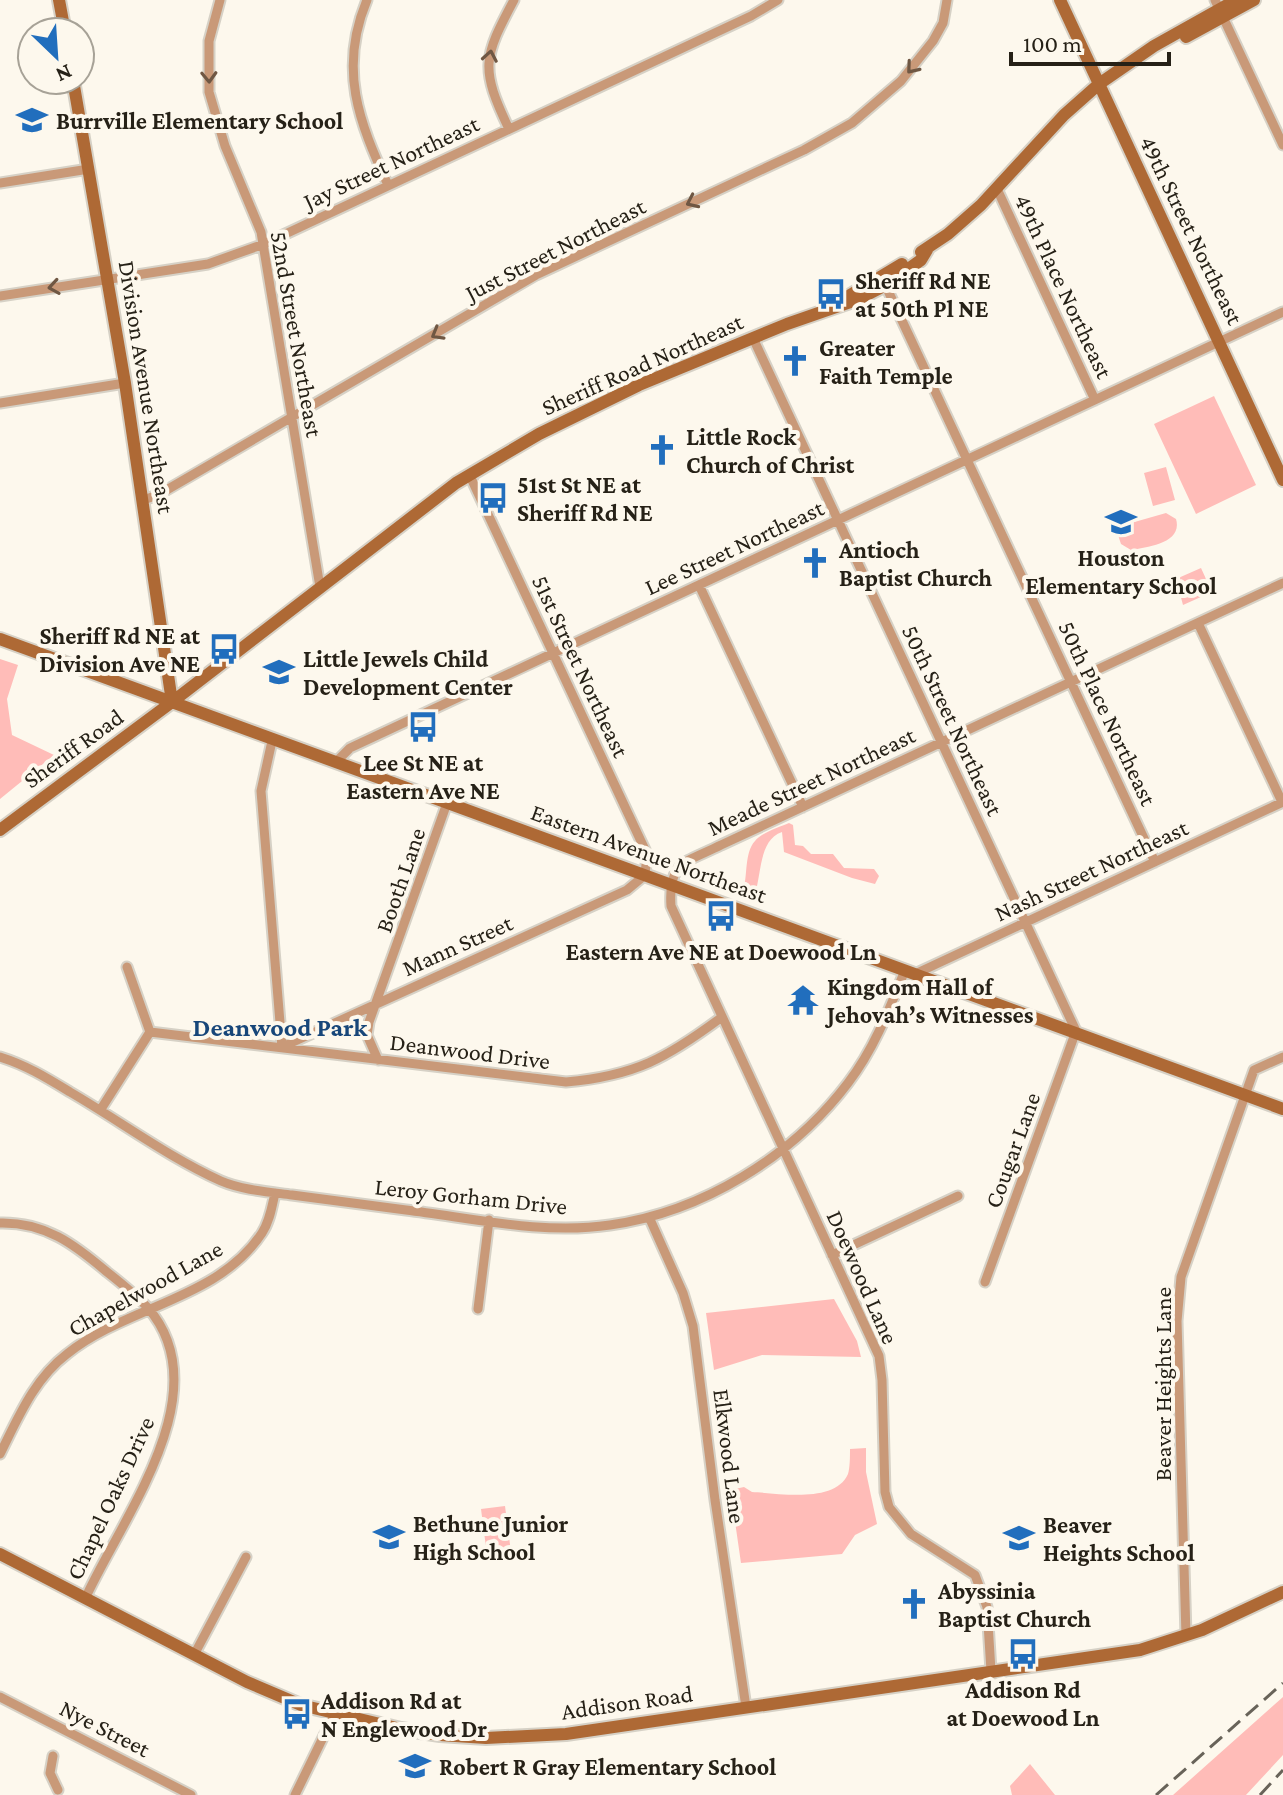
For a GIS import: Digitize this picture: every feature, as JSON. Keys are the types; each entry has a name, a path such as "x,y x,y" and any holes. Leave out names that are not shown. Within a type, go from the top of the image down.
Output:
{"main road":[{"name":"49th Street Northeast","path":"1060,0 1283,480"},
{"name":"Sheriff Road Northeast","path":"172,702 420,511 459,489 470,476 531,439 599,403 753,338 838,305 847,305 921,260 927,250 997,189 1061,121 1068,119 1100,88 1164,49 1219,8 1236,0"},
{"name":"Sheriff Road Northeast","path":"1219,8 1254,0"},
{"name":"Division Avenue Northeast","path":"76,96 125,383 172,702"},
{"name":"Eastern Avenue Northeast","path":"0,639 1283,1109"},
{"name":"Sheriff Road","path":"0,830 172,702"},
{"name":"Addison Road","path":"0,1554 273,1693 334,1715 401,1729 486,1738 566,1734 1140,1650 1186,1636 1283,1592"}],"street":[{"name":"52nd Street Northeast","path":"220,0 209,41 209,92 217,124 261,230 320,587"},
{"path":"367,0 354,50 354,94 365,133 388,185"},
{"path":"509,129 491,90 488,68 493,40 514,0"},
{"name":"Jay Street Northeast","path":"0,296 208,264 264,244 751,16 778,0"},
{"name":"Just Street Northeast","path":"143,500 158,495 536,275 804,150 852,123 890,91 926,51 943,23 947,0"},
{"path":"1219,8 1283,145"},
{"path":"0,183 89,169"},
{"name":"49th Place Northeast","path":"997,189 1095,400"},
{"name":"50th Place Northeast","path":"884,281 1155,862"},
{"name":"Lee Street Northeast","path":"336,762 350,748 1283,312"},
{"name":"50th Street Northeast","path":"753,338 1076,1031"},
{"path":"0,403 125,383"},
{"name":"51st Street Northeast","path":"470,476 647,854 645,875"},
{"name":"Meade Street Northeast","path":"669,884 678,866 1283,583"},
{"path":"699,585 803,807"},
{"path":"1198,623 1282,802"},
{"path":"272,741 261,791 282,1047"},
{"name":"Nash Street Northeast","path":"910,972 1025,923 1282,802"},
{"name":"Booth Lane","path":"378,1060 367,1035 369,1022 447,803"},
{"name":"Mann Street","path":"282,1047 627,890 645,875"},
{"name":"Doewood Lane","path":"669,884 671,906 879,1356 885,1492 889,1507 917,1538 975,1575 987,1607 991,1671"},
{"path":"101,1109 150,1032 127,967"},
{"name":"Leroy Gorham Drive","path":"0,1057 34,1070 221,1181 275,1193 489,1220 569,1228 609,1226 649,1217 724,1187 783,1150 826,1110 849,1082 910,972"},
{"name":"Deanwood Drive","path":"150,1032 566,1082 593,1080 648,1065 677,1050 722,1017"},
{"name":"Cougar Lane","path":"985,1282 1076,1031"},
{"name":"Beaver Heights Lane","path":"1186,1636 1178,1293 1254,1070 1283,1057"},
{"name":"Chapelwood Lane","path":"0,1454 29,1397 54,1364 80,1344 214,1278 237,1261 263,1233 275,1193"},
{"path":"832,1255 958,1196"},
{"name":"Elkwood Lane","path":"649,1217 678,1281 693,1326 746,1707"},
{"path":"478,1309 489,1220"},
{"name":"Chapel Oaks Drive","path":"0,1223 17,1223 54,1233 77,1246 150,1310 174,1363 175,1387 170,1417 147,1476 85,1599"},
{"path":"194,1655 246,1557"},
{"name":"Nye Street","path":"0,1697 191,1795"},
{"path":"295,1795 334,1715"},
{"path":"53,1756 50,1773 58,1790"}],"shaded area":[{"path":"1214,396 1256,485 1196,514 1154,424"},
{"path":"1166,467 1175,500 1153,506 1144,473"},
{"path":"1166,513 1176,519 1177,527 1169,539 1131,550 1121,544 1118,535 1124,525"},
{"path":"1201,568 1212,592 1183,605 1176,579"},
{"path":"0,659 18,665 7,699 12,735 54,755 0,799"},
{"path":"789,823 793,825 795,845 803,846 811,854 833,854 844,868 874,869 879,876 875,884 784,852 782,832 774,836 765,851 754,897 743,891 748,858 755,841 770,830"},
{"path":"834,1299 857,1341 861,1357 762,1355 714,1370 706,1313"},
{"path":"866,1448 866,1472 877,1524 855,1535 842,1554 741,1563 731,1494 735,1489 744,1487 752,1492 790,1495 831,1490 848,1474 850,1449"},
{"path":"505,1506 511,1552 487,1555 481,1509"},
{"path":"1283,1697 1283,1755 1246,1795 1173,1795"},
{"path":"1030,1764 1055,1795 1012,1795 1010,1786"}],"railway":[{"path":"1156,1795 1283,1683"},
{"path":"1260,1795 1283,1770"}],"place":[{"name":"Burrville Elementary School","path":"32,120"},
{"name":"Sheriff Rd NE at 50th Pl NE","path":"831,294"},
{"name":"Greater Faith Temple","path":"795,361"},
{"name":"Little Rock Church of Christ","path":"662,450"},
{"name":"51st St NE at Sheriff Rd NE","path":"493,498"},
{"name":"Houston Elementary School","path":"1121,522"},
{"name":"Antioch Baptist Church","path":"815,563"},
{"name":"Sheriff Rd NE at Division Ave NE","path":"224,649"},
{"name":"Little Jewels Child Development Center","path":"279,672"},
{"name":"Lee St NE at Eastern Ave NE","path":"423,727"},
{"name":"Eastern Ave NE at Doewood Ln","path":"721,916"},
{"name":"Kingdom Hall of Jehovah’s Witnesses","path":"803,1000"},
{"name":"Bethune Junior High School","path":"389,1537"},
{"name":"Beaver Heights School","path":"1019,1538"},
{"name":"Abyssinia Baptist Church","path":"914,1604"},
{"name":"Addison Rd at Doewood Ln","path":"1023,1654"},
{"name":"Addison Rd at N Englewood Dr","path":"297,1714"},
{"name":"Robert R Gray Elementary School","path":"415,1766"}],"district":[{"name":"Deanwood Park","path":"280,1027"}]}
